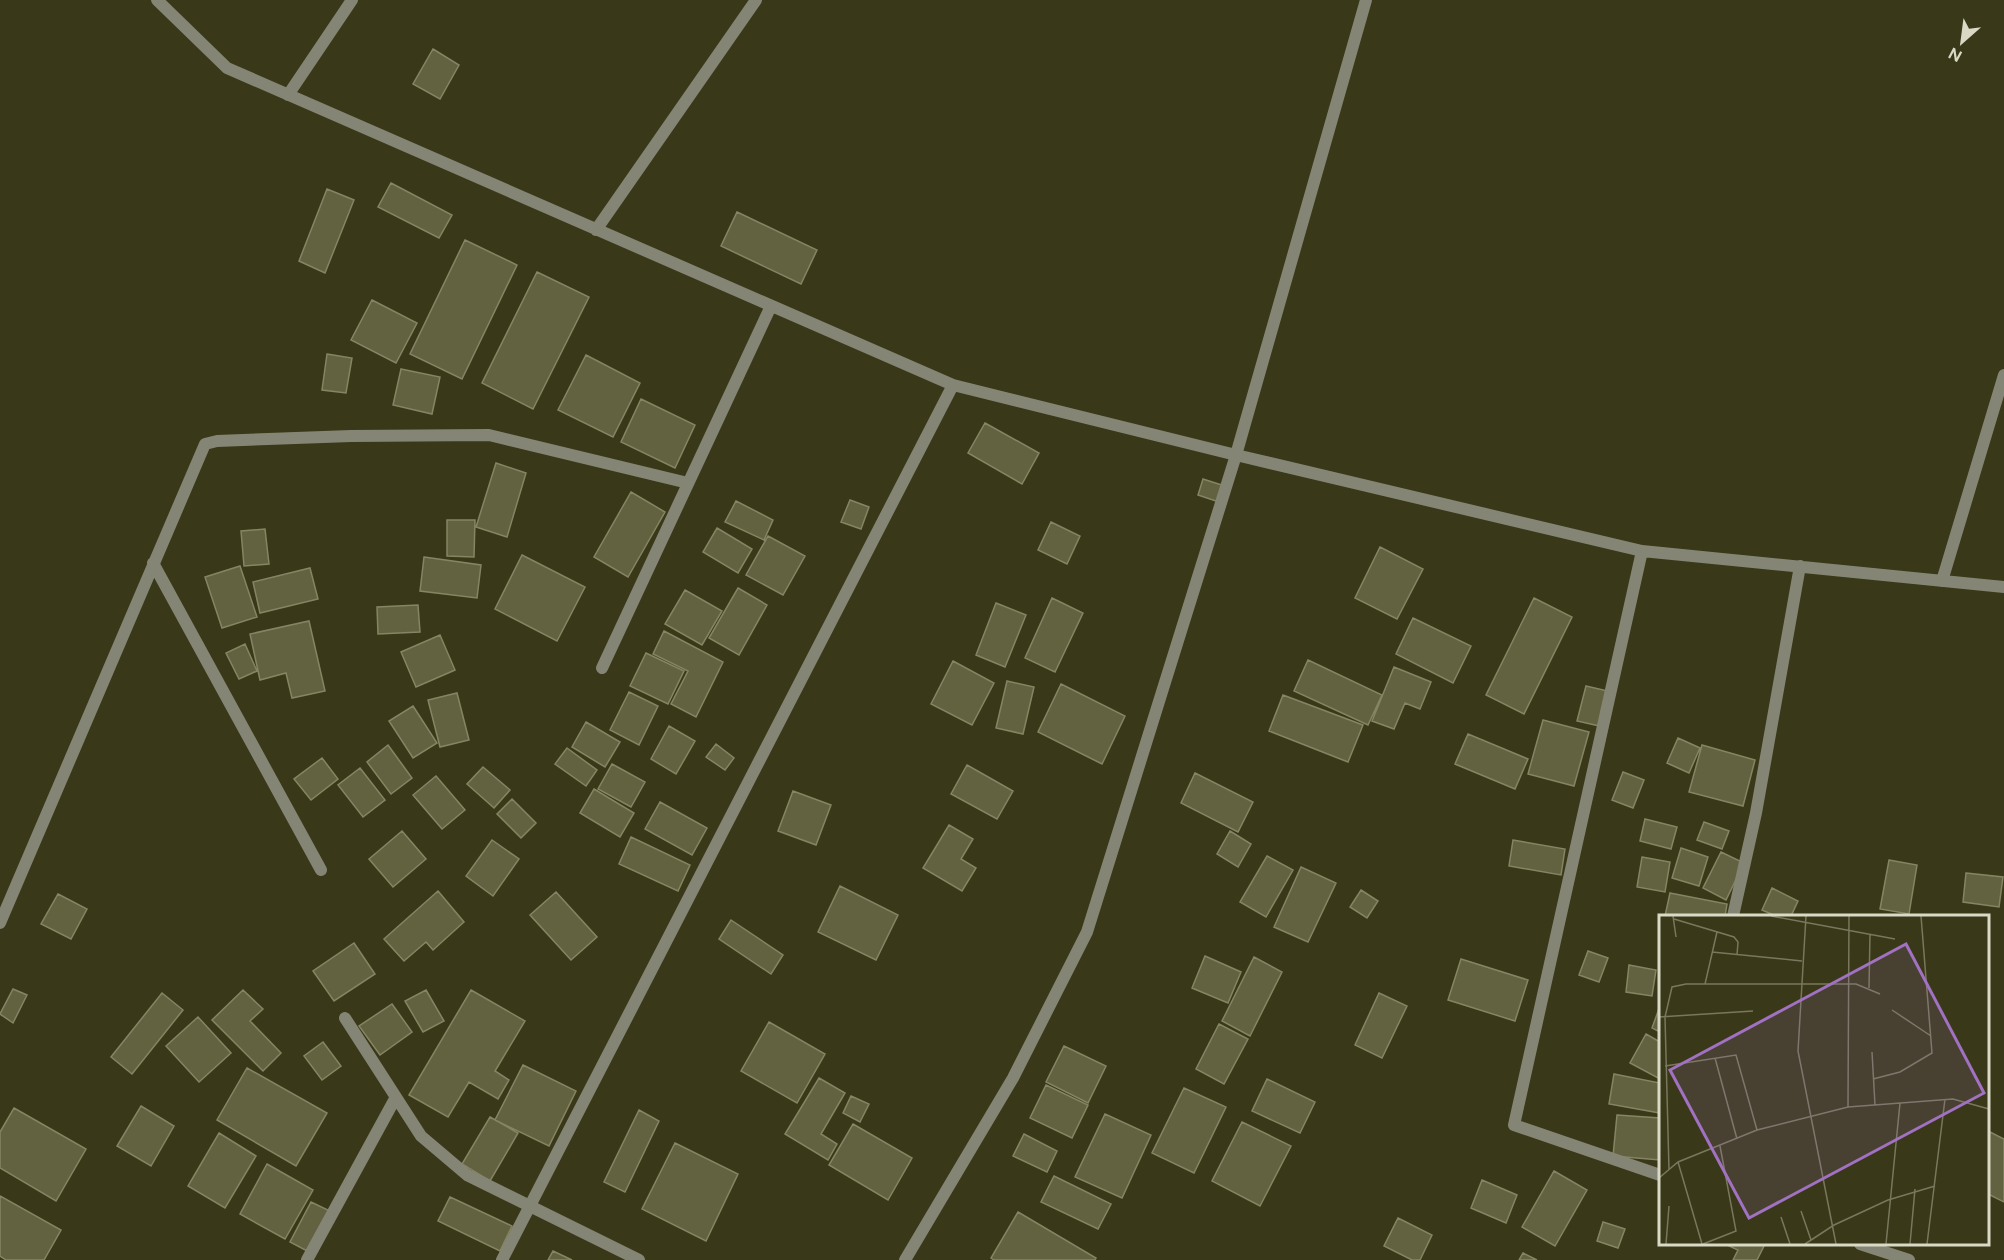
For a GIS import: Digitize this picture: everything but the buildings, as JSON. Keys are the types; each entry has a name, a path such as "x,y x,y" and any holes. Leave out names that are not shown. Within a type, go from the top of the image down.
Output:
{"street":[{"path":"157,0 227,68 953,385 1642,551 2004,587"},
{"path":"288,94 352,0"},
{"path":"596,230 756,0"},
{"path":"905,1260 1013,1078 1087,932 1236,455 1366,0"},
{"path":"602,668 771,306"},
{"path":"1942,580 2004,375"},
{"path":"502,1260 953,385"},
{"path":"0,923 205,444 217,441 351,436 489,435 688,483"},
{"path":"1642,551 1514,1125 1659,1175"},
{"path":"153,563 321,870"},
{"path":"1733,915 1756,813 1800,566"},
{"path":"345,1018 421,1136 467,1175 639,1260"},
{"path":"307,1260 396,1097"},
{"path":"1863,1245 1908,1260"}]}
